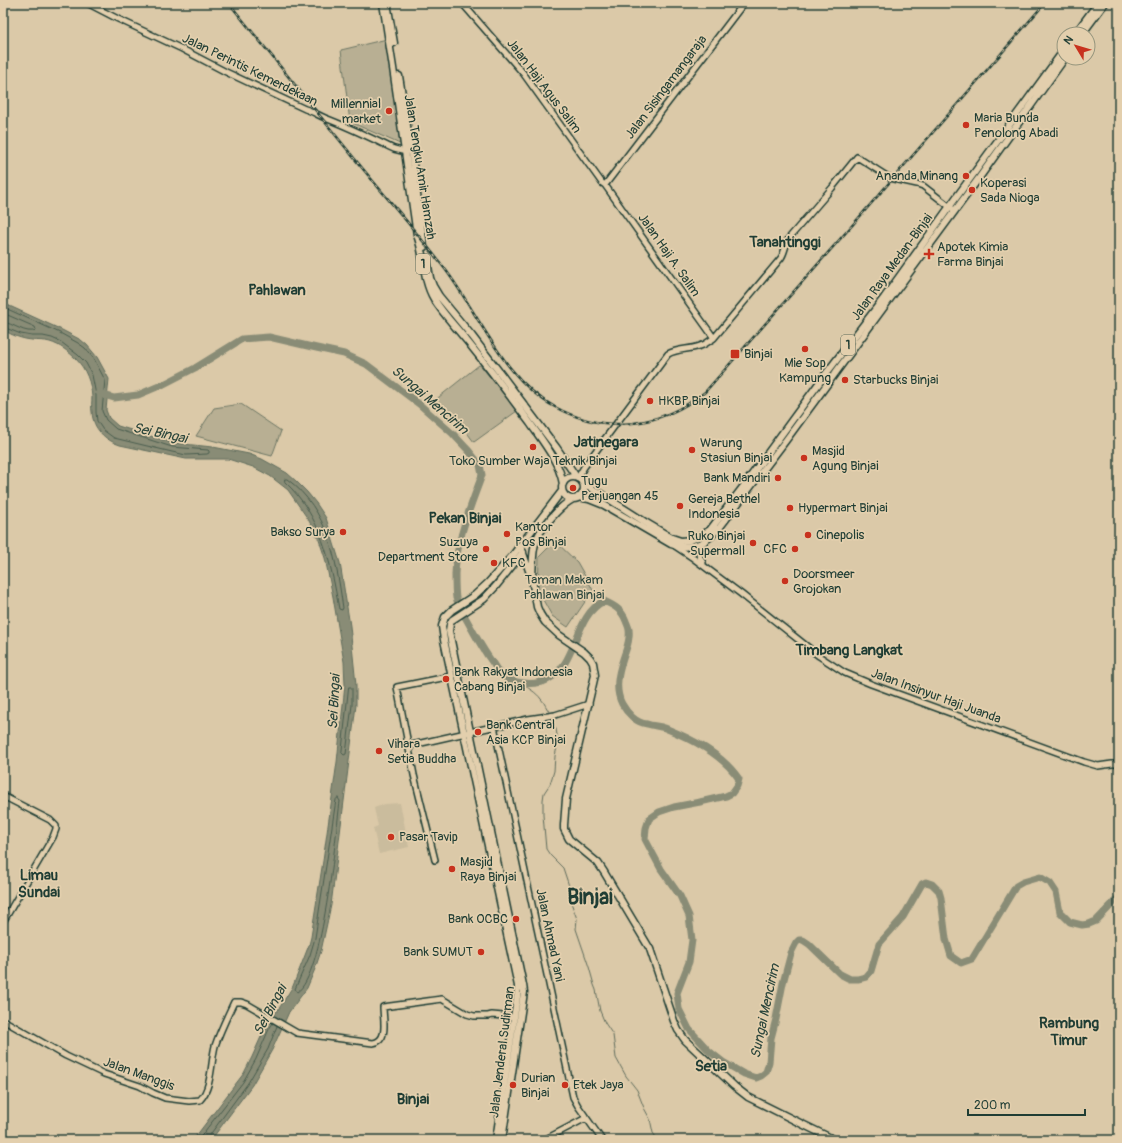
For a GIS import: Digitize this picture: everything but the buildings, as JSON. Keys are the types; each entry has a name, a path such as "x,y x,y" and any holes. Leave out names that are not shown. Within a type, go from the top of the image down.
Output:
{"main road":[{"name":"Jalan Tengku Amir Hamzah","path":"383,3 428,268 433,286 439,296 472,336 542,428 579,480"},
{"name":"Jalan Tengku Amir Hamzah","path":"388,3 408,151 417,235 430,291 442,310 507,392 554,458 558,466 562,488"},
{"path":"1081,26 1098,3"},
{"path":"1088,26 1105,3"},
{"name":"Jalan Raya Medan-Binjai","path":"579,480 640,520 672,538 681,541 690,540 700,537 710,530 786,440 1056,61"},
{"name":"Jalan Raya Medan-Binjai","path":"952,208 1059,66"},
{"path":"537,433 542,428"},
{"path":"532,579 535,542 544,527 560,508 567,502 576,498 583,491 584,486 579,480 568,478 562,488"},
{"name":"Jalan Raya Medan-Binjai","path":"576,498 590,499 604,505 671,544 682,547 702,543 710,537 720,527 748,485"},
{"name":"1","path":"562,488 563,494 568,498 576,498"},
{"name":"Jalan Jenderal Sudirman","path":"502,1140 508,1058 518,986 504,909 463,713 442,626 446,617 452,610 474,596 488,583 538,523 562,488"},
{"path":"538,523 544,527"},
{"path":"520,545 524,552 532,579 537,607 540,614 546,622 584,652 590,658 594,668 595,675 589,704 566,798 564,830 569,839 602,868 650,949 674,1021 685,1040 734,1086 748,1097 835,1140"},
{"name":"Jalan Jenderal Sudirman","path":"463,713 452,676 449,631 450,624 455,617 478,603 489,593 524,552"},
{"path":"501,568 507,573"},
{"path":"474,596 478,603"},
{"name":"Jalan Jenderal Sudirman","path":"496,1140 515,1051 524,992 504,909"},
{"path":"508,1058 515,1051"}],"street":[{"name":"Jalan Perintis Kemerdekaan","path":"86,3 305,110 312,111 394,149 408,151"},
{"name":"Jalan Haji Agus Salim","path":"462,3 523,73 605,186"},
{"name":"Jalan Sisingamangaraja","path":"605,186 744,3"},
{"path":"579,480 580,474 584,467 668,354 672,351 699,347 714,338 781,258 789,238 857,156 890,178 923,186 952,208"},
{"name":"Jalan Haji A. Salim","path":"605,186 714,338"},
{"path":"702,543 700,555 704,566"},
{"name":"Jalan Insinyur Haji Juanda","path":"671,544 693,558 741,594 810,650 846,673 871,684 1084,762 1098,766 1119,764"},
{"path":"435,860 408,746 397,687 452,676"},
{"path":"408,746 494,726 528,719 548,717 589,704"},
{"name":"Jalan Ahmad Yani","path":"494,726 573,1098 602,1140"},
{"path":"3,796 50,820 56,826 56,829 3,922"},
{"name":"Jalan Manggis","path":"3,1020 95,1071 140,1086 160,1096 196,1101 203,1097 205,1092 209,1080 215,1047 234,1002 247,1004 295,1031 376,1043 381,1040 384,1035 383,1007 439,999 444,1000 467,1014 514,1017"},
{"path":"544,1140 586,1118"}],"shaded area":[{"name":"Pasar Tavip","path":"400,803 409,847 379,854 373,828 378,826 374,808 385,804"}],"green space":[{"path":"387,39 400,144 350,122 341,50"},
{"path":"479,365 517,411 474,442 462,426 434,401"},
{"path":"241,404 281,431 272,456 196,436 214,408"},
{"name":"Taman Makam Pahlawan Binjai","path":"555,541 577,562 593,590 568,627 552,616 538,591 539,557"}],"water":[{"name":"Sei Bingai","path":"3,303 62,330 81,340 87,345 97,357 109,379 106,410 109,418 118,426 173,443 213,447 249,454 262,459 287,473 307,492 326,518 340,563 350,626 356,685 356,705 331,905 321,951 307,988 289,1012 272,1050 252,1085 211,1140 193,1140 244,1073 265,1028 293,986 311,937 337,762 345,685 344,662 325,558 319,540 308,519 288,490 270,476 253,467 228,459 186,459 120,445 105,437 97,429 95,424 90,387 87,376 80,363 67,351 54,343 24,339 3,330"}],"waterway":[{"name":"Sungai Mencirim","path":"99,392 114,398 138,395 195,368 242,339 269,337 344,354 366,364 419,404 453,434 480,465 482,475 465,523 458,549 455,574 456,598 477,639 498,671 505,677 517,682 536,683 547,680 557,673 565,663 586,618 594,608 604,601 620,611 629,629 629,640 618,677 619,697 626,711 639,722 665,728 706,748 724,762 739,779 737,786 732,793 726,796 674,807 659,812 649,819 645,839 661,869 680,896 689,916 692,940 689,962 677,993 679,1009 689,1029 709,1051 723,1062 744,1074 756,1078 766,1072 769,1062 771,1038 783,983 791,953 799,940 803,940 809,944 840,974 850,979 858,979 866,977 871,971 879,944 903,917 922,884 926,882 932,884 939,891 946,939 951,956 961,963 972,959 1016,886 1023,882 1040,877 1050,883 1056,892 1060,912 1070,922 1082,925 1096,921 1119,897"},
{"path":"520,683 537,694 544,702 550,713"},
{"path":"552,717 553,725 556,729 557,747 554,771 550,784 544,793 543,800 546,849 563,868 569,886 569,897 577,919 576,929 596,990 600,1011 605,1023 613,1035 616,1058 626,1076 637,1090 650,1119 653,1133 658,1140"}],"railway":[{"path":"229,3 445,269 494,345 521,380 537,395 555,407 574,416 613,424 652,420 688,404 705,392 1045,3"}],"place":[{"name":"Millennial market","path":"389,111"},
{"name":"Maria Bunda Penolong Abadi","path":"966,125"},
{"name":"Ananda Minang","path":"966,176"},
{"name":"Koperasi Sada Nioga","path":"972,190"},
{"name":"Apotek Kimia Farma Binjai","path":"929,254"},
{"name":"Mie Sop Kampung","path":"805,349"},
{"name":"Binjai","path":"735,354"},
{"name":"Starbucks Binjai","path":"845,380"},
{"name":"HKBP Binjai","path":"650,401"},
{"name":"Toko Sumber Waja Teknik Binjai","path":"533,447"},
{"name":"Warung Stasiun Binjai","path":"692,450"},
{"name":"Masjid Agung Binjai","path":"804,458"},
{"name":"Bank Mandiri","path":"778,478"},
{"name":"Tugu Perjuangan 45","path":"573,488"},
{"name":"Gereja Bethel Indonesia","path":"680,506"},
{"name":"Hypermart Binjai","path":"790,508"},
{"name":"Bakso Surya","path":"343,532"},
{"name":"Kantor Pos Binjai","path":"507,534"},
{"name":"Cinepolis","path":"808,535"},
{"name":"Ruko Binjai Supermall","path":"753,543"},
{"name":"Suzuya Department Store","path":"486,549"},
{"name":"CFC","path":"795,549"},
{"name":"KFC","path":"494,563"},
{"name":"Doorsmeer Grojokan","path":"785,581"},
{"name":"Bank Rakyat Indonesia Cabang Binjai","path":"446,679"},
{"name":"Bank Central Asia KCP Binjai","path":"478,732"},
{"name":"Vihara Setia Buddha","path":"379,751"},
{"name":"Pasar Tavip","path":"391,837"},
{"name":"Masjid Raya Binjai","path":"452,869"},
{"name":"Bank OCBC","path":"516,919"},
{"name":"Bank SUMUT","path":"481,952"},
{"name":"Durian Binjai","path":"513,1085"},
{"name":"Etek Jaya","path":"565,1085"}],"district":[{"name":"Tanahtinggi","path":"785,242"},
{"name":"Pahlawan","path":"277,290"},
{"name":"Jatinegara","path":"606,442"},
{"name":"Pekan Binjai","path":"465,518"},
{"name":"Timbang Langkat","path":"849,650"},
{"name":"Limau Sundai","path":"39,884"},
{"name":"Binjai","path":"590,897"},
{"name":"Rambung Timur","path":"1069,1032"},
{"name":"Setia","path":"711,1066"},
{"name":"Binjai","path":"413,1099"}]}
